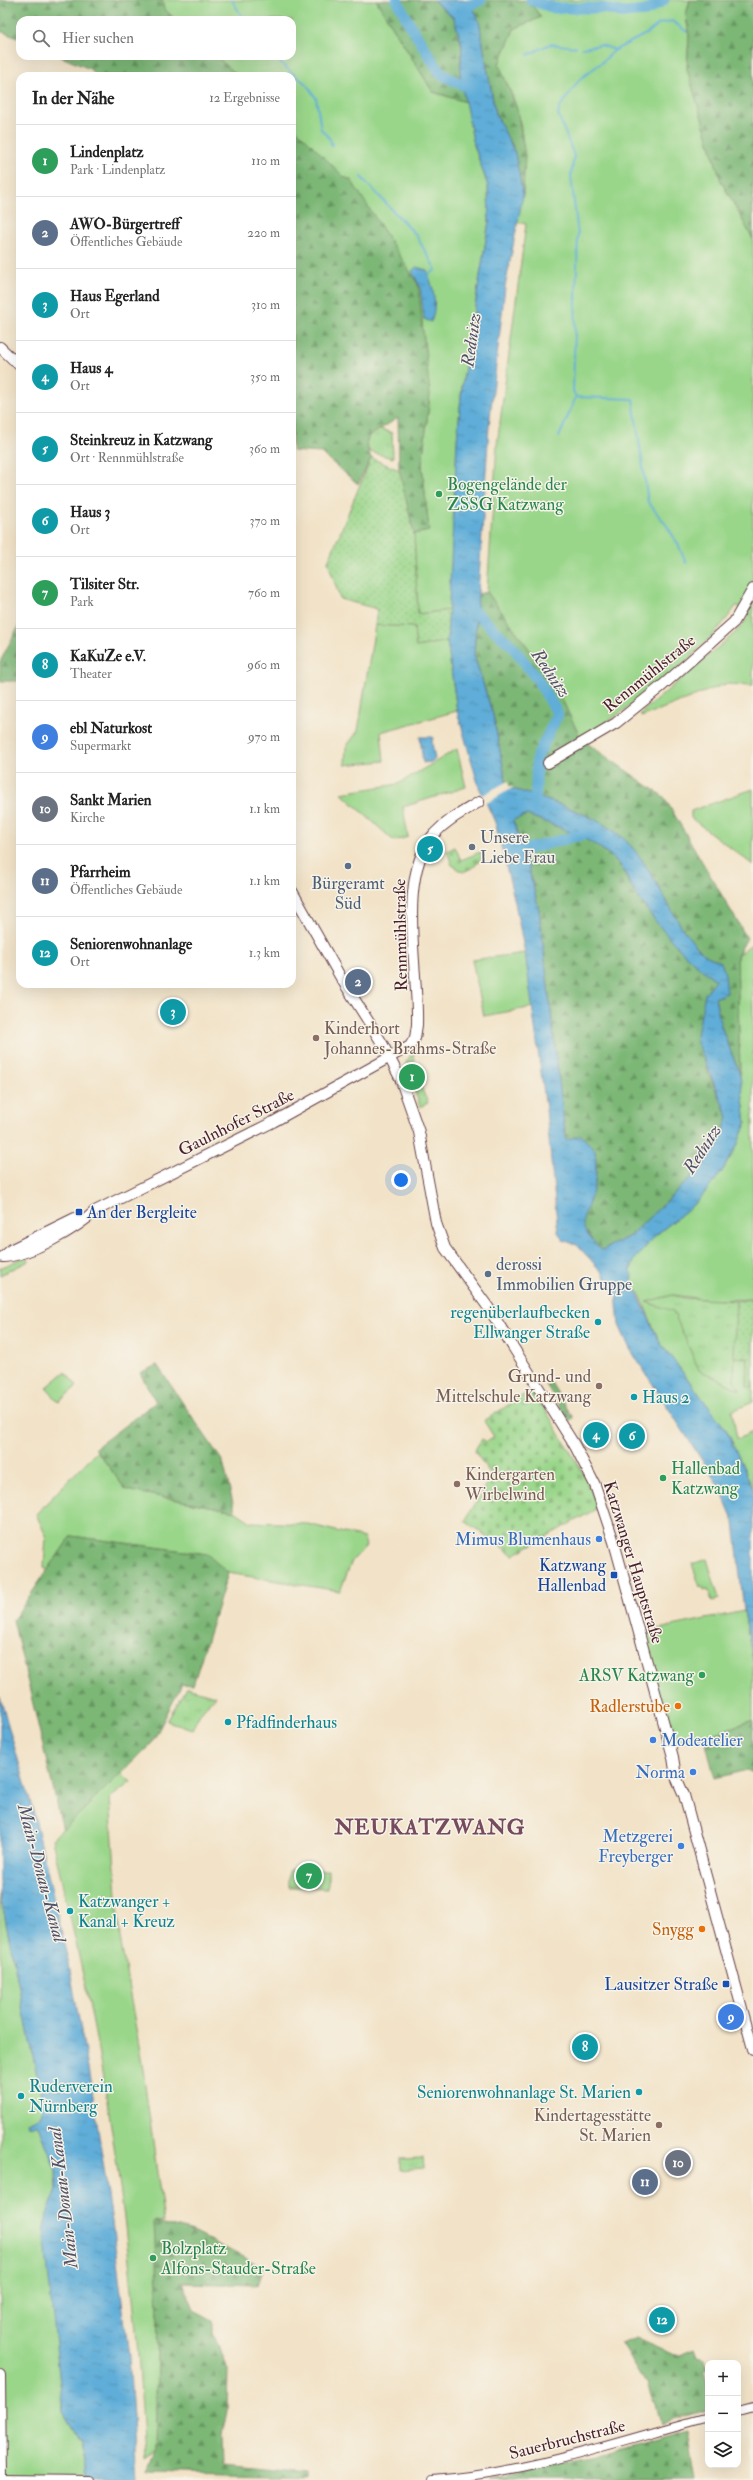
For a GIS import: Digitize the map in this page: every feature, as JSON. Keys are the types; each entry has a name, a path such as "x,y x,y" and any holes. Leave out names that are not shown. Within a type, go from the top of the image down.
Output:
{"main road":[{"path":"0,347 16,362"},
{"name":"Rennmühlstraße","path":"548,763 616,723 668,680 734,622 753,589"},
{"name":"Rennmühlstraße","path":"390,1058 410,1046 417,1032 412,896 416,867 425,848 438,830 451,819 479,802"},
{"name":"Katzwanger Hauptstraße","path":"296,898 341,978 390,1058 418,1125 437,1228 447,1253 488,1307 571,1440 595,1485 613,1537 673,1757 682,1775 684,1795 753,2049"},
{"name":"Gaulnhofer Straße","path":"2,1258 16,1256 45,1244 87,1219 95,1211 258,1130 390,1058"},
{"path":"0,2375 1,2480"}],"street":[{"path":"741,2410 753,2407"},
{"name":"Sauerbruchstraße","path":"432,2480 490,2473 543,2463 705,2418"},
{"path":"1,2480 90,2480"}],"green space":[{"path":"0,0 162,0 164,9 172,16 16,16 16,37 0,31"},
{"path":"162,0 376,0 433,92 466,102 474,145 488,186 489,221 462,386 457,441 450,610 418,614 414,534 429,531 422,465 430,394 351,180 344,177 296,129 296,72 234,72 220,60 296,60 296,16 172,16 164,9"},
{"path":"376,0 433,0 454,18 462,45 460,78 466,102 433,92"},
{"path":"476,0 528,0 541,17 514,29 499,64 517,109 525,156 523,195 515,153 495,112 479,21 471,2"},
{"path":"528,0 690,0 686,15 689,36 687,69 721,181 753,239 753,685 725,684 641,717 641,713 736,632 748,618 737,605 722,625 705,643 666,679 623,711 581,739 554,683 487,592 497,445 526,224 517,222 522,194 524,166 524,152 520,124 511,92 499,64 514,29 541,17"},
{"path":"690,0 753,0 753,239 721,181 687,69 689,36 686,15"},
{"path":"69,60 220,60 234,72 93,72 90,69"},
{"path":"296,129 344,177 351,180 418,284 430,394 422,465 429,531 414,534 399,470 398,418 369,436 366,444 371,458 358,484 321,453 296,451"},
{"path":"381,429 392,433 393,458 370,452 366,444 369,436"},
{"path":"371,458 399,470 414,534 418,614 450,610 447,641 416,647 414,627 375,625 377,609 340,599 328,562"},
{"path":"487,592 554,683 581,739 664,797 747,938 737,956 740,1075 721,1026 715,998 727,993 721,962 704,954 691,939 636,852 624,839 612,830 584,814 507,787 493,715 474,655 478,594"},
{"path":"375,625 414,627 416,647 447,641 457,711 381,732 384,761 345,765 346,747 358,731"},
{"path":"16,631 16,681 0,681 0,662"},
{"path":"457,749 466,787 403,807 408,837 394,841 341,793 398,784"},
{"path":"753,789 753,865 691,818 691,811"},
{"path":"527,815 582,837 602,849 616,860 634,891 671,939 692,961 716,980 707,1070 728,1117 720,1141 700,1169 630,1236 602,1250 586,1233 583,1227 584,1215 595,1183 595,1150 566,1140 539,910 528,866 513,820"},
{"path":"455,847 461,860 483,851 476,864 463,872 452,865 447,851"},
{"path":"753,943 753,1299 711,1300 673,1295 647,1302 673,1310 699,1370 740,1390 734,1381 734,1357 748,1358 747,1386 753,1387 753,1402 732,1411 737,1439 753,1432 753,1489 727,1431 659,1341 641,1297 632,1281 631,1268 635,1259 656,1235 698,1201 721,1173 737,1146 746,1123 740,1075 737,955"},
{"path":"525,953 534,1007 484,1016 472,960"},
{"path":"413,1052 415,1061 410,1062 428,1103 420,1107 406,1062"},
{"path":"27,1256 29,1261 0,1275 0,1268"},
{"path":"673,1295 685,1298 736,1301 734,1381 741,1390 699,1370 673,1311 646,1302"},
{"path":"753,1299 753,1387 747,1387 748,1358 734,1357 736,1301"},
{"path":"157,1365 223,1462 235,1511 126,1490 95,1448 156,1402 140,1373"},
{"path":"65,1372 77,1386 59,1402 46,1388"},
{"path":"542,1378 550,1381 573,1418 569,1421"},
{"path":"533,1389 586,1478 598,1508 513,1555 465,1521 492,1476 475,1452 482,1439 487,1442 494,1437 484,1421"},
{"path":"97,1451 126,1490 235,1511 251,1522 308,1524 364,1538 366,1546 352,1561 340,1591 228,1573 207,1554 71,1536 48,1570 44,1567 46,1536 36,1514"},
{"path":"71,1536 207,1554 228,1573 193,1685 182,1684 152,1743 63,1830 13,1620"},
{"path":"707,1559 719,1599 712,1601 708,1589 704,1590 703,1586 700,1587 692,1564"},
{"name":"ARSV Katzwang","path":"744,1611 753,1660 753,1720 704,1737 670,1745 639,1633"},
{"path":"187,1688 215,1696 201,1712 192,1729 167,1721"},
{"path":"753,1720 753,1773 747,1770 715,1778 704,1737"},
{"path":"121,1773 131,1782 110,1798 120,1938 142,2063 164,2222 155,2221 158,2309 155,2453 145,2459 129,2260 109,2111 78,1950 52,1839"},
{"path":"289,1870 328,1870 328,1888 289,1887"},
{"path":"0,1894 43,2105 42,2112 39,2117 27,2123 28,2126 39,2126 56,2171 57,2189 47,2215 63,2412 81,2442 85,2459 85,2480 0,2480"},
{"path":"423,2158 424,2168 400,2170 400,2159"},
{"path":"154,2221 193,2232 263,2267 257,2285 183,2283 194,2310 213,2320 213,2333 228,2369 227,2411 222,2435 223,2462 305,2470 305,2476 147,2472 155,2453 158,2309"},
{"path":"636,2338 674,2355 679,2355 695,2349 698,2357 705,2360 704,2372 705,2411 669,2420 661,2425 656,2403 652,2398 647,2382 640,2376 621,2344"},
{"path":"687,2431 695,2480 488,2480 596,2457"}],"water":[{"path":"433,0 476,0 471,2 479,21 495,112 515,153 523,195 505,287 489,426 474,655 493,715 507,787 584,814 612,830 624,839 646,866 672,911 691,939 704,954 721,962 725,974 727,993 715,998 721,1026 740,1075 746,1123 737,1146 721,1173 698,1201 656,1235 635,1259 631,1269 632,1281 659,1341 727,1431 753,1489 753,1660 744,1611 734,1522 720,1488 630,1349 619,1325 616,1294 601,1271 577,1245 563,1240 558,1232 546,1109 525,953 514,898 495,822 479,787 457,711 447,641 457,441 462,386 489,221 488,186 474,145 460,78 462,45 454,18","holes":["527,815 582,837 602,849 616,860 634,891 670,939 703,971 716,980 705,994 696,1040 728,1117 720,1141 700,1169 630,1236 602,1250 586,1233 583,1227 584,1215 595,1183 595,1150 581,1135 566,1140 539,910 528,866 513,820"]},
{"path":"416,267 427,270 431,283 434,296 434,308 431,322 424,319 420,287 412,271"},
{"path":"420,737 433,737 432,743 435,759 431,762 423,763"},
{"name":"Main-Donau-Kanal","path":"0,1697 35,1818 69,1965 93,2096 112,2222 129,2357 137,2480 85,2480 85,2459 81,2442 63,2412 44,2233 47,2215 57,2189 56,2171 39,2126 28,2126 27,2123 39,2117 42,2112 43,2105 0,1894"}],"pier":[{"path":"508,781 509,786 514,787 485,804 481,796"}],"waterway":[{"path":"232,0 242,16"},
{"name":"Rednitz","path":"397,0 410,25 441,74 473,90"},
{"path":"464,8 481,0"},
{"path":"531,0 554,8 604,8 624,13 646,11 664,0"},
{"path":"559,437 576,397 573,391 578,235 571,176 574,156 558,114 560,107 580,79 615,50 646,34 659,24 672,21 687,32"},
{"path":"528,55 550,44 576,47"},
{"path":"582,48 601,45 615,50"},
{"path":"277,60 291,72"},
{"path":"296,76 307,85 316,98 321,129 330,139 332,146"},
{"path":"361,177 416,235 436,270 429,274"},
{"path":"576,397 633,399 648,502 667,526 678,544 686,563"},
{"name":"Rednitz","path":"466,604 512,646 537,679 558,714 537,757 535,808"},
{"name":"Rednitz","path":"512,853 588,833"}],"place":[{"name":"Bogengelände der ZSSG Katzwang","path":"439,494"},
{"name":"Unsere Liebe Frau","path":"472,847"},
{"name":"Steinkreuz in Katzwang","path":"430,849"},
{"name":"Bürgeramt Süd","path":"348,866"},
{"name":"AWO-Bürgertreff","path":"358,982"},
{"name":"Haus Egerland","path":"173,1012"},
{"name":"Kinderhort Johannes-Brahms-Straße","path":"316,1038"},
{"name":"Lindenplatz","path":"412,1077"},
{"name":"An der Bergleite","path":"79,1212"},
{"name":"derossi Immobilien Gruppe","path":"488,1274"},
{"name":"regenüberlaufbecken Ellwanger Straße","path":"598,1322"},
{"name":"Grund- und Mittelschule Katzwang","path":"599,1386"},
{"name":"Haus 2","path":"634,1397"},
{"name":"Haus 4","path":"596,1435"},
{"name":"Haus 3","path":"632,1436"},
{"name":"Hallenbad Katzwang","path":"663,1478"},
{"name":"Kindergarten Wirbelwind","path":"457,1484"},
{"name":"Mimus Blumenhaus","path":"599,1539"},
{"name":"Katzwang Hallenbad","path":"614,1575"},
{"name":"ARSV Katzwang","path":"702,1675"},
{"name":"Radlerstube","path":"678,1706"},
{"name":"Pfadfinderhaus","path":"228,1722"},
{"name":"Modeatelier","path":"653,1740"},
{"name":"Norma","path":"693,1772"},
{"name":"Metzgerei Freyberger","path":"681,1846"},
{"name":"Tilsiter Str.","path":"309,1876"},
{"name":"Katzwanger + Kanal + Kreuz","path":"70,1911"},
{"name":"Snygg","path":"702,1929"},
{"name":"Lausitzer Straße","path":"726,1984"},
{"name":"ebl Naturkost","path":"731,2017"},
{"name":"KaKuZe e.V.","path":"585,2047"},
{"name":"Seniorenwohnanlage St. Marien","path":"639,2092"},
{"name":"Ruderverein Nürnberg","path":"21,2096"},
{"name":"Kindertagesstätte St. Marien","path":"659,2125"},
{"name":"Sankt Marien","path":"678,2163"},
{"name":"Pfarrheim","path":"645,2182"},
{"name":"Bolzplatz Alfons-Stauder-Straße","path":"153,2258"},
{"name":"Seniorenwohnanlage","path":"662,2320"}],"district":[{"name":"NEUKATZWANG","path":"430,1827"}]}
